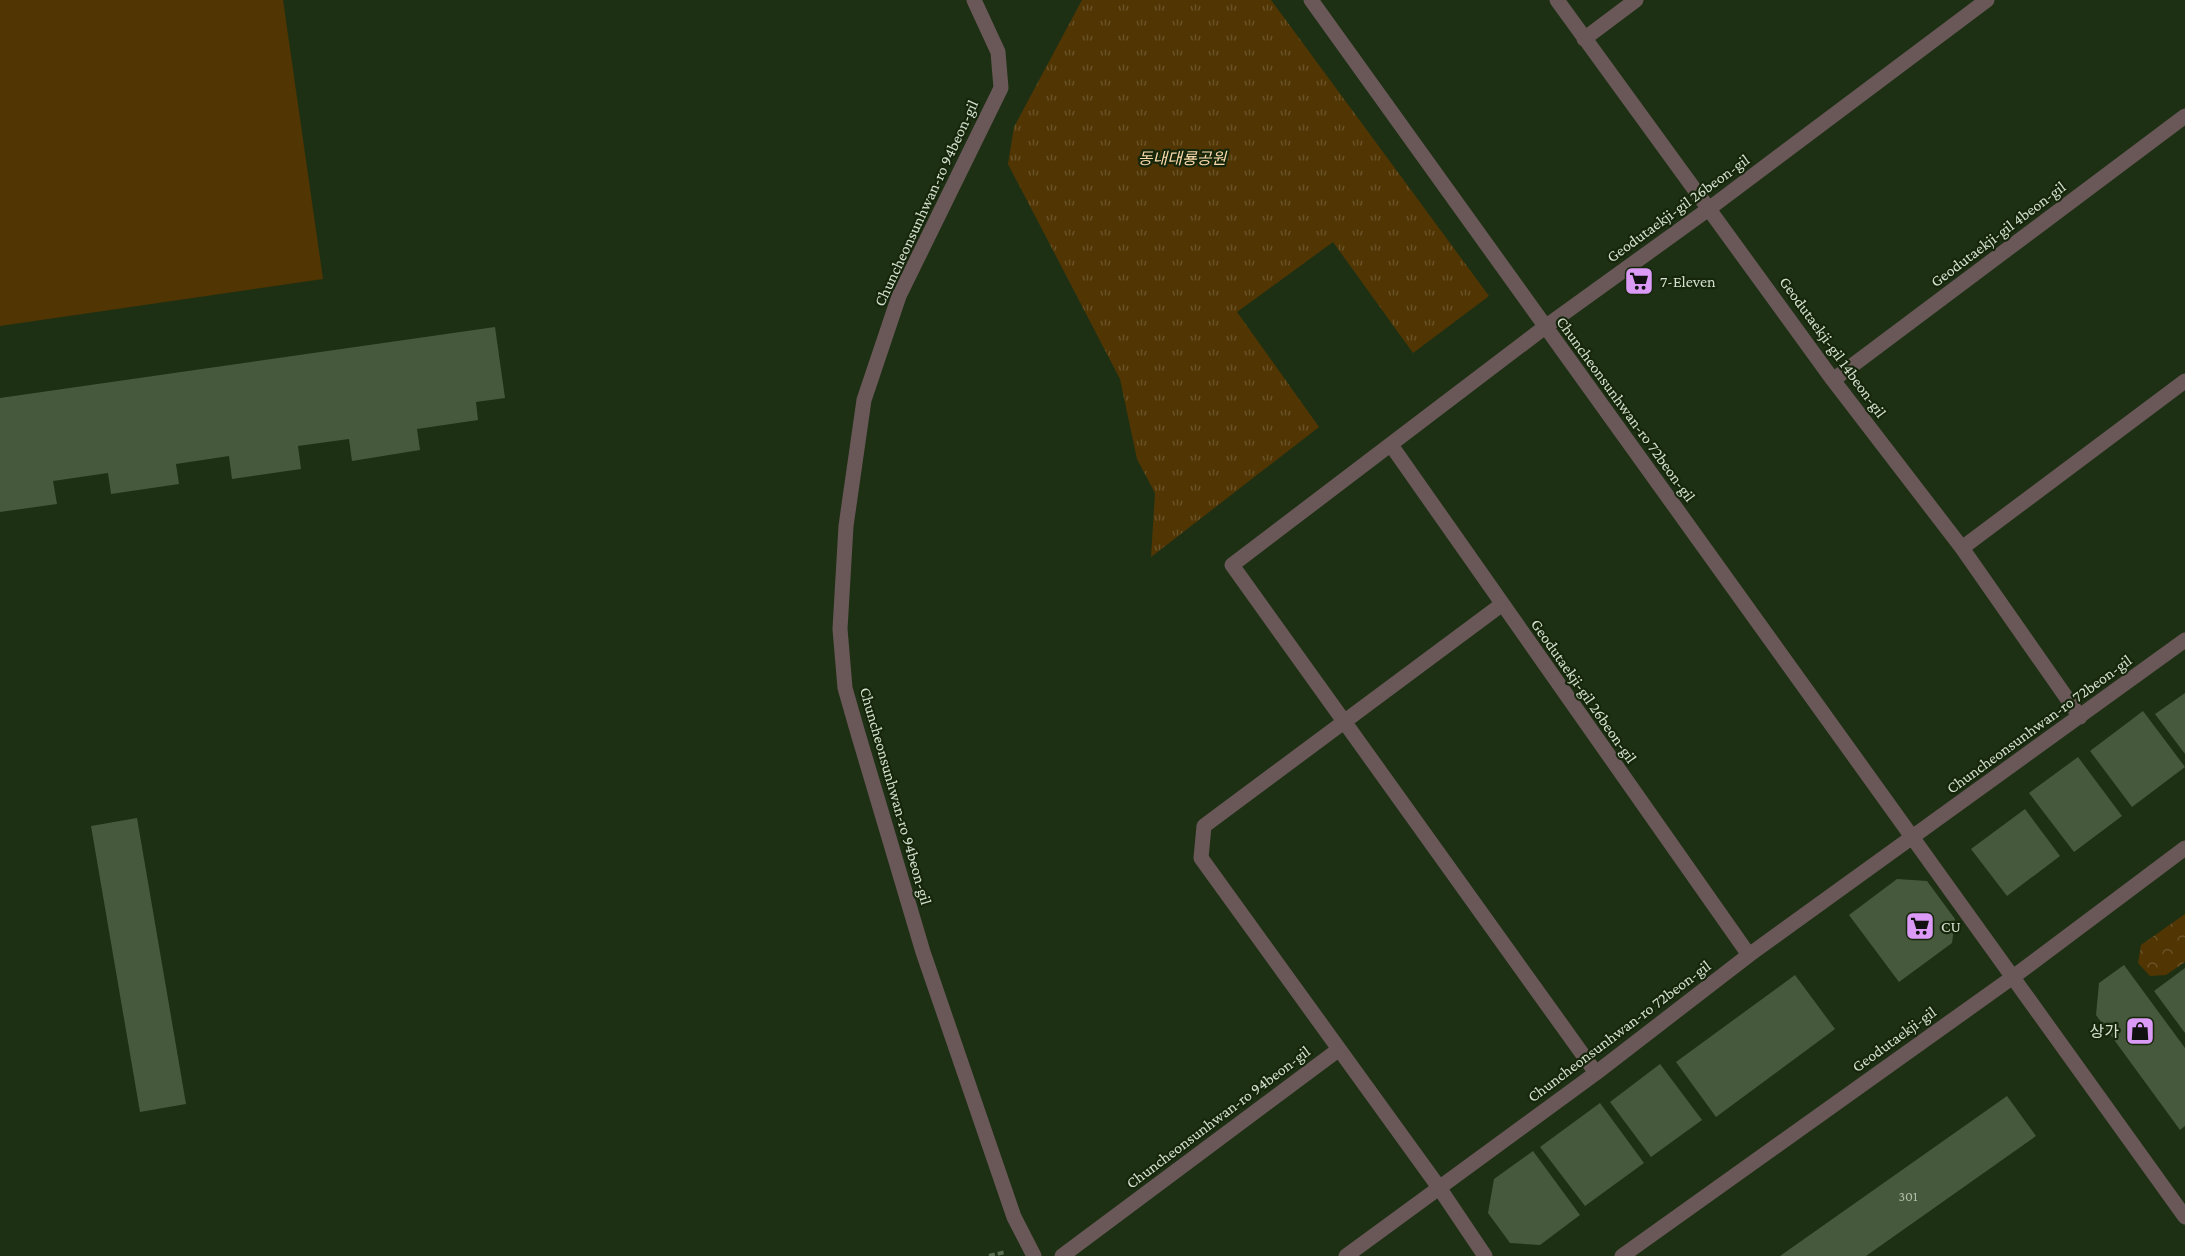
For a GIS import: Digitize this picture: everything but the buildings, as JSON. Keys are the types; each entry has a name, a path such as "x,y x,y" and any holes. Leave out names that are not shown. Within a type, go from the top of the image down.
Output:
{"street":[{"name":"Chuncheonsunhwan-ro 94beon-gil","path":"974,0 998,52 1001,88 899,296 864,400 846,526 840,629 845,688 923,952 1014,1217 1034,1256"},
{"name":"Chuncheonsunhwan-ro 72beon-gil","path":"1311,0 1915,837 2185,1217"},
{"name":"Geodutaekji-gil 14beon-gil","path":"1557,0 1833,380 1962,548 2080,717"},
{"path":"1584,39 1636,0"},
{"name":"Geodutaekji-gil 26beon-gil","path":"1596,1073 1232,565 1545,327 1710,208 1987,0"},
{"name":"Geodutaekji-gil 4beon-gil","path":"1833,380 2185,116"},
{"path":"1962,548 2185,381"},
{"name":"Geodutaekji-gil 26beon-gil","path":"1391,445 1501,605 1749,955"},
{"path":"1485,1256 1438,1186 1201,858 1204,826 1501,605"},
{"name":"Chuncheonsunhwan-ro 72beon-gil","path":"1346,1256 1438,1186 1596,1073 1749,955 2185,640"},
{"name":"Geodutaekji-gil","path":"1622,1256 2013,977 2185,848"},
{"name":"Chuncheonsunhwan-ro 94beon-gil","path":"1062,1256 1338,1050"}],"green space":[{"path":"0,0 283,0 323,279 0,326"},
{"name":"동내대룡공원","path":"1082,0 1271,0 1489,296 1413,353 1333,242 1237,312 1319,427 1151,557 1155,493 1137,459 1120,379 1008,164 1014,127"},
{"path":"2185,914 2185,962 2166,975 2150,976 2138,963 2141,945"}],"place":[{"name":"7-Eleven","path":"1639,281"},
{"name":"CU","path":"1920,926"},
{"name":"상가","path":"2140,1031"}]}
